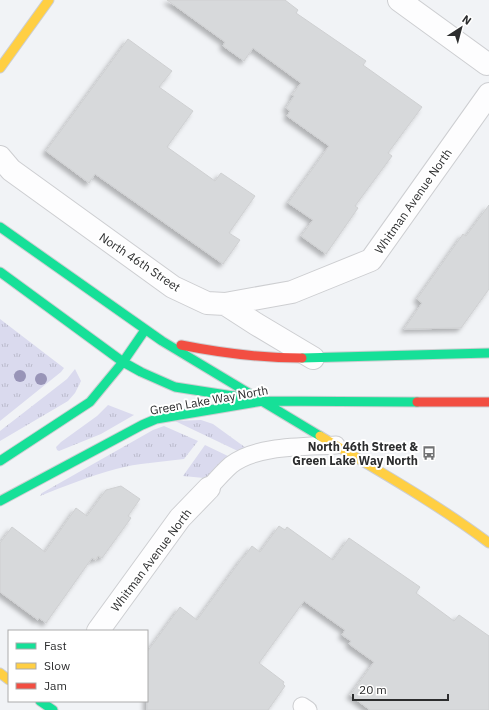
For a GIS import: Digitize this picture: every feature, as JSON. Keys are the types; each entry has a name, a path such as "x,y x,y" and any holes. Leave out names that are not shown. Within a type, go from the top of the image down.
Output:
{"main road":[{"path":"0,68 49,0"},
{"path":"0,227 162,341 432,503 489,543"},
{"path":"0,272 123,362 141,372 175,387 263,401"},
{"path":"0,461 90,402 123,362 145,330"},
{"path":"162,341 228,354 313,358 489,353"},
{"name":"Green Lake Way North","path":"0,501 142,425 156,419 263,401 489,402"},
{"path":"0,673 8,679"}],"street":[{"path":"399,0 488,63 483,72 482,79 489,93"},
{"name":"Whitman Avenue North","path":"225,304 292,292 371,260 489,93"},
{"name":"North 46th Street","path":"0,157 11,170 173,287 207,303 225,304 313,358"},
{"name":"Whitman Avenue North","path":"99,630 180,518 209,488"}],"lane":[{"name":"Whitman Avenue North","path":"209,488 231,465 254,454 283,448 336,445"}],"green space":[{"path":"0,319 64,368 0,421"},
{"path":"75,369 81,381 75,393 68,401 0,441 0,431 67,379"},
{"path":"108,405 134,415 101,434 59,451 57,450 56,447 61,442 97,416"},
{"path":"201,420 213,424 247,450 242,453 175,421"},
{"path":"164,426 198,441 184,459 141,464 116,469 87,478 40,496 42,493 153,430"},
{"path":"205,445 230,457 209,477 183,476"}],"building":[{"path":"167,0 285,0 298,10 296,13 366,61 363,65 422,107 388,153 392,156 355,206 358,208 326,254 301,236 313,220 288,203 329,146 287,116 290,111 286,108 294,96 292,95 301,83 253,48 244,61 223,46 225,42"},
{"path":"128,39 172,71 159,87 193,111 167,147 215,181 221,173 255,196 229,233 240,240 223,264 95,174 89,183 46,151"},
{"path":"489,205 489,289 461,328 404,329 422,303 417,299 463,234 466,236"},
{"path":"121,486 140,499 128,516 131,518 102,558 98,556 96,560 92,558 46,623 39,618 38,620 0,592 0,543 12,527 45,552 76,508 87,516 106,490"},
{"path":"279,526 285,530 287,527 333,560 349,538 420,587 416,593 454,621 459,615 489,636 489,710 370,710 350,695 374,662 349,644 351,641 342,635 345,630 304,601 259,663 284,682 283,684 285,686 268,710 147,710 148,651 180,607 197,620 252,546 260,552"}],"traffic: fast":[{"path":"0,227 162,341 320,436"},
{"path":"0,272 123,362 141,372 175,387 246,398"},
{"path":"0,461 90,402 123,362 145,330"},
{"path":"302,358 489,353"},
{"path":"0,501 142,425 156,419 263,401 417,402"},
{"path":"41,702 53,710"}],"traffic: slow":[{"path":"0,68 49,0"},
{"path":"320,436 385,474 469,528 489,543"},
{"path":"0,673 8,679"}],"traffic: jam":[{"path":"181,345 241,354 302,358"},
{"path":"417,402 489,402"}],"place":[{"name":"North 46th Street & Green Lake Way North","path":"429,453"}]}
